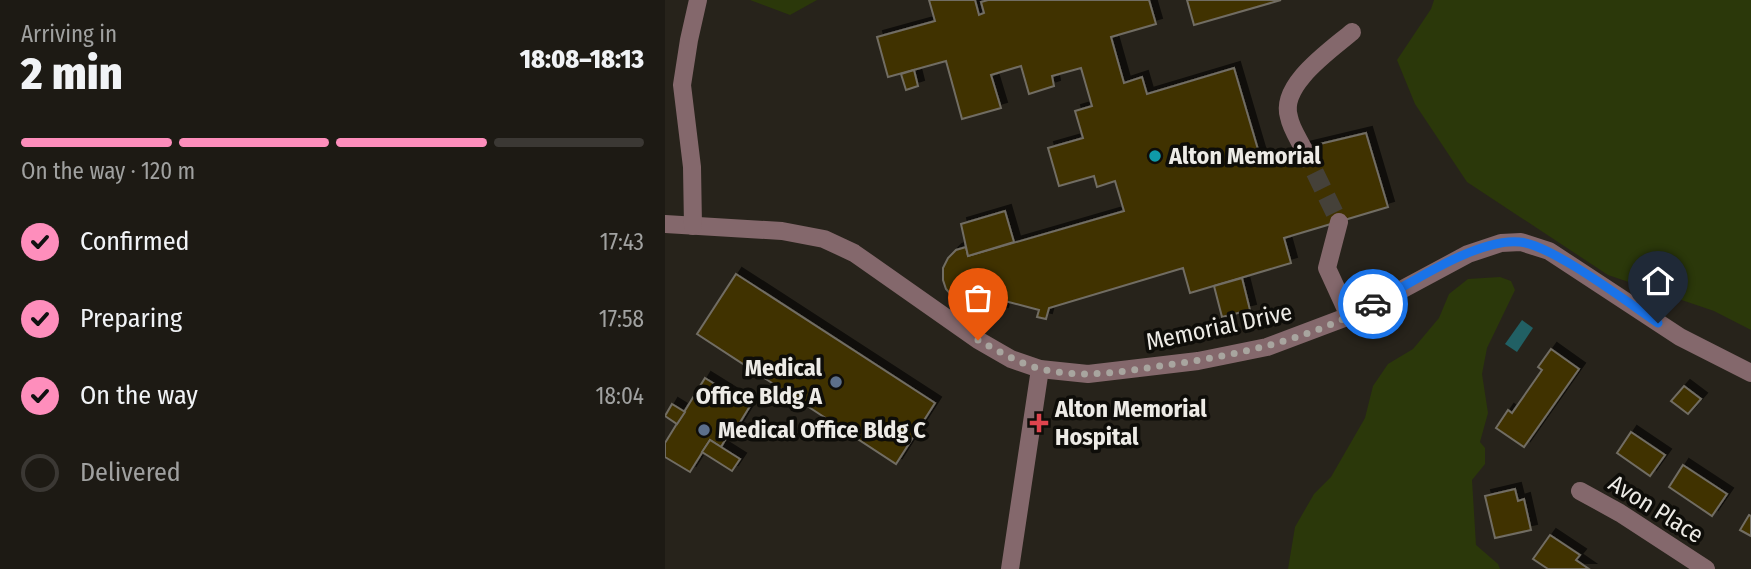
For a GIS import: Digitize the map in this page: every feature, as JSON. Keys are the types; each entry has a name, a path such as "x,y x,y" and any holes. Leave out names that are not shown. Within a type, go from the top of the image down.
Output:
{"street":[{"path":"693,226 692,167 682,85 694,2"},
{"path":"1303,148 1288,116 1288,102 1292,90 1303,75 1352,32"},
{"path":"1339,222 1327,268 1349,316"},
{"name":"Memorial Drive","path":"665,224 764,231 824,239 855,253 978,340 1011,359 1040,369 1088,374 1198,361 1267,347 1349,316 1451,261 1501,243 1521,242 1549,251 1680,337 1751,373"},
{"path":"1010,569 1040,369"},
{"name":"Avon Place","path":"1580,491 1621,513 1706,569"}],"green space":[{"path":"750,0 817,0 790,15"},
{"path":"1434,0 1751,0 1751,330 1714,311 1608,275 1467,182 1415,104 1397,60 1431,9"},
{"path":"1500,277 1511,281 1515,290 1487,348 1482,374 1488,413 1480,442 1485,448 1485,464 1472,480 1476,545 1498,564 1500,569 1288,569 1295,527 1314,494 1331,477 1365,418 1373,386 1388,364 1413,349 1439,318 1449,294 1468,279"}],"water":[{"path":"1522,320 1533,328 1517,352 1505,344"}],"building":[{"name":"Alton Memorial","path":"929,0 975,0 979,15 984,13 981,2 988,0 1149,0 1156,24 1111,37 1124,83 1142,77 1147,94 1234,68 1262,163 1303,148 1366,133 1388,207 1284,238 1291,263 1190,293 1183,268 1049,308 1046,319 1037,317 1039,310 1005,301 1002,313 961,302 946,289 943,280 943,268 956,250 966,247 968,256 1124,211 1115,181 1097,187 1094,176 1059,186 1048,148 1083,138 1075,111 1092,106 1081,68 1052,76 1054,86 1029,94 1021,66 991,75 1001,108 962,119 946,61 888,77 877,37 935,21"},
{"path":"1187,0 1281,0 1194,25"},
{"path":"914,70 918,86 906,90 901,74"},
{"path":"1005,211 1014,242 968,256 961,224"},
{"name":"Medical Office Bldg A","path":"736,274 935,403 896,464 697,334"},
{"path":"1242,278 1250,310 1222,317 1214,286"},
{"path":"1551,349 1579,369 1524,447 1496,428 1508,410 1512,413 1542,370 1538,367"},
{"name":"Medical Office Bldg C","path":"705,378 750,406 731,437 728,435 721,447 710,440 690,472 665,457 665,443"},
{"path":"1684,386 1701,399 1688,414 1671,401"},
{"path":"672,404 685,412 677,424 665,416"},
{"path":"1631,432 1665,455 1650,476 1617,453"},
{"path":"710,440 740,459 732,471 702,452"},
{"path":"1683,465 1727,494 1712,516 1669,487"},
{"path":"1515,489 1518,501 1524,499 1531,530 1495,538 1485,496"},
{"path":"1749,515 1751,516 1751,536 1740,530"},
{"path":"1550,535 1580,555 1576,560 1589,569 1548,569 1533,559"}],"tunnel":[{"path":"1303,148 1339,222"}],"way so far":[{"path":"978,340 1011,359 1040,369 1088,374 1123,372 1267,347 1314,331 1373,304"}],"place":[{"name":"Alton Memorial","path":"1155,156"},
{"name":"Medical Office Bldg A","path":"836,382"},
{"name":"Alton Memorial Hospital","path":"1039,423"},
{"name":"Medical Office Bldg C","path":"704,430"}],"route":[{"path":"1373,304 1451,261 1501,243 1515,241 1534,244 1549,251 1658,323"}]}
